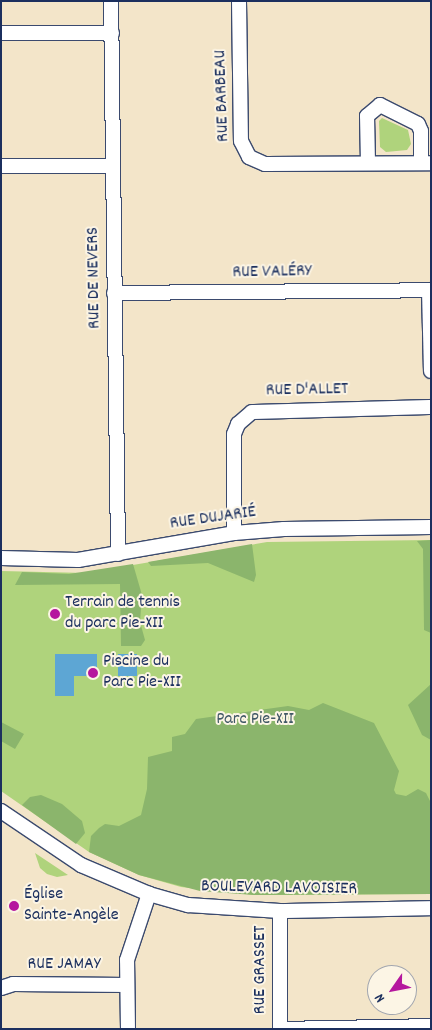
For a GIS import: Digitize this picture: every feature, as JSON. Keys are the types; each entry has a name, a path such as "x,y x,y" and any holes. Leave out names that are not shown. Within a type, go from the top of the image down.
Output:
{"street":[{"name":"RUE DE NEVERS","path":"111,1 118,554"},
{"name":"RUE BARBEAU","path":"239,1 241,141 249,157 265,164 426,163 421,131 418,124 380,105 367,116 368,163"},
{"path":"1,33 112,32"},
{"path":"1,166 113,166"},
{"path":"430,290 431,371"},
{"name":"RUE VALÉRY","path":"114,293 430,290"},
{"name":"RUE D'ALLET","path":"234,533 234,434 238,424 252,412 431,407"},
{"name":"RUE DUJARIÉ","path":"1,558 71,560 118,554 234,533 284,529 431,527"},
{"name":"BOULEVARD LAVOISIER","path":"1,810 81,865 149,894 213,908 280,911 431,908"},
{"path":"128,1029 127,960 149,894"},
{"name":"RUE GRASSET","path":"280,911 280,1029"},
{"name":"RUE JAMAY","path":"1,988 13,984 127,984"},
{"path":"280,1029 431,1026"}],"green space":[{"path":"382,118 408,130 411,144 407,150 386,152 380,147 379,121"},
{"name":"Parc Pie-XII","path":"431,540 431,894 254,895 181,887 139,875 89,852 1,791 1,571 86,573 267,542"},
{"path":"431,540 431,633 424,630 423,549 417,541"},
{"path":"252,544 256,575 254,582 208,563 151,566 148,562"},
{"path":"133,564 142,595 140,622 145,640 141,646 121,646 120,584 15,585 22,572 69,574"},
{"path":"431,684 431,740 422,735 408,705"},
{"path":"323,703 374,723 399,771 394,790 396,794 406,796 418,789 426,793 431,803 431,894 254,895 200,891 139,875 89,852 91,836 99,828 105,824 119,826 141,815 147,789 148,757 172,751 172,737 185,734 196,719 288,706 309,710"},
{"path":"1,722 24,734 15,749 1,741"},
{"path":"41,795 62,804 82,821 85,833 76,844 22,805 30,797"},
{"path":"35,853 68,875 57,877 47,874 40,868"}],"water":[{"path":"55,654 97,654 97,676 74,676 74,696 55,696"},
{"path":"118,654 137,654 137,676 118,676"}],"place":[{"name":"Terrain de tennis du parc Pie-XII","path":"55,614"},
{"name":"Piscine du Parc Pie-XII","path":"93,673"},
{"name":"Église Sainte-Angèle","path":"14,906"}]}
